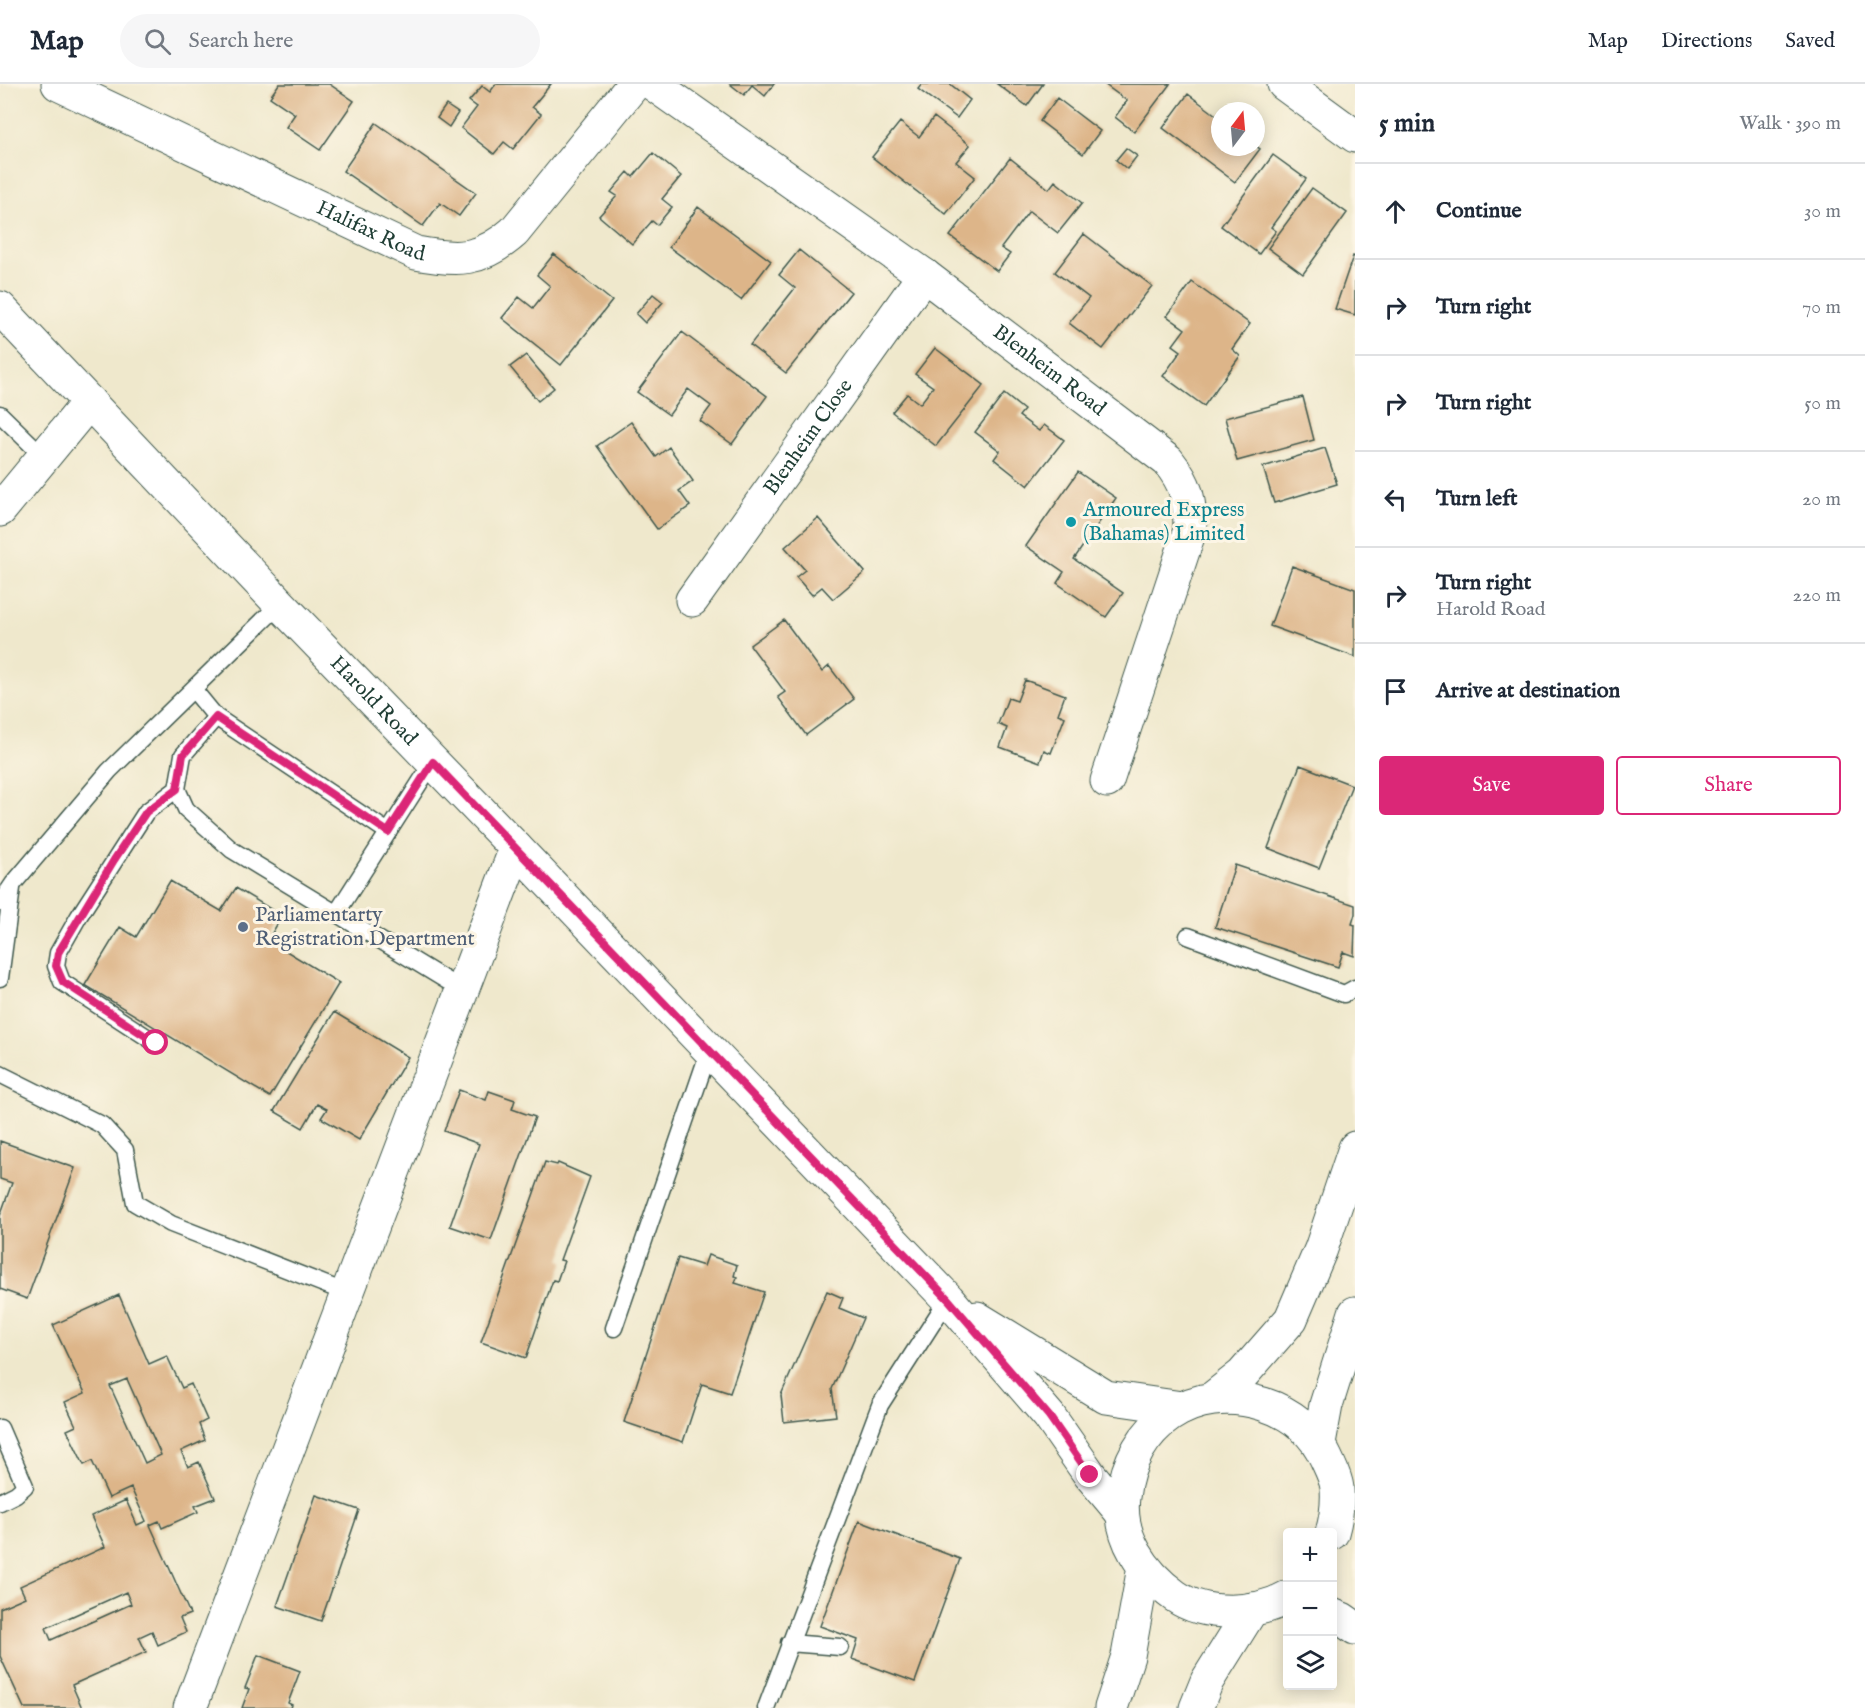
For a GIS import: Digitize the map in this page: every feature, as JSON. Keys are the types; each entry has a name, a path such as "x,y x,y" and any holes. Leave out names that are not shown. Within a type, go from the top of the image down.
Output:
{"main road":[{"name":"Halifax Road","path":"58,84 416,253 445,258 468,257 500,245 514,232 634,84"},
{"name":"Blenheim Road","path":"653,84 924,276 1168,461 1181,477 1187,492 1190,530 1107,780"},
{"path":"1284,84 1355,136"},
{"name":"Blenheim Close","path":"692,600 924,276"},
{"name":"Harold Road","path":"0,308 279,604 948,1299 1049,1416 1090,1475 1121,1512"},
{"path":"0,510 89,402"},
{"path":"190,1708 516,848"},
{"path":"1214,1398 1242,1375 1291,1319 1321,1249 1355,1148"},
{"name":"Harold Road","path":"948,1299 1106,1397 1182,1407"},
{"path":"1319,1443 1326,1405 1355,1313"},
{"path":"1283,1599 1252,1609 1227,1611 1208,1609 1183,1601 1164,1588 1144,1567 1129,1543 1121,1512 1125,1476 1138,1447 1155,1426 1182,1407 1214,1398 1246,1399 1278,1409 1302,1426 1319,1443 1337,1486 1355,1518"},
{"path":"1333,1528 1337,1508 1337,1486"},
{"path":"1111,1708 1128,1656 1144,1567"},
{"path":"1196,1708 1207,1682 1252,1609"},
{"path":"1337,1617 1355,1628"}],"lane":[{"path":"0,414 44,457"},
{"path":"0,903 13,884 109,771 279,604"},
{"path":"193,689 216,717 388,832"},
{"path":"216,717 183,755 177,789 186,808 232,850 462,990"},
{"path":"336,914 433,762"},
{"path":"156,1043 63,982 56,966 58,953 79,916 146,812 177,789"},
{"path":"0,978 13,884"},
{"path":"1188,936 1344,994 1355,988"},
{"path":"615,1328 709,1051"},
{"path":"0,1074 102,1125 125,1150 135,1203 171,1224 347,1293"},
{"path":"766,1708 880,1405 948,1299"},
{"path":"0,1428 25,1486 16,1494 0,1502"},
{"path":"789,1644 840,1647"}],"building":[{"path":"279,84 329,84 354,101 320,150 286,127 295,114 270,97"},
{"path":"496,84 551,84 532,107 541,114 513,149 504,142 494,154 461,128 477,107 469,101 482,86 490,92"},
{"path":"730,84 774,84 765,96 752,85 744,95"},
{"path":"922,84 950,84 970,100 957,118 918,89"},
{"path":"997,84 1043,84 1027,106"},
{"path":"1104,84 1170,84 1134,132 1115,117 1127,101"},
{"path":"1188,94 1211,111 1211,156 1255,156 1235,182 1163,128"},
{"path":"1057,98 1100,131 1083,154 1040,121"},
{"path":"446,105 458,113 449,127 437,118"},
{"path":"934,117 970,145 956,162 975,177 946,214 872,157 900,122 919,137"},
{"path":"376,123 476,193 459,216 440,203 423,226 343,171"},
{"path":"1126,148 1137,156 1127,169 1116,160"},
{"path":"653,153 681,176 662,199 672,207 657,225 652,221 632,244 599,216 617,196 611,192 628,172 633,177"},
{"path":"1273,155 1306,179 1271,227 1276,231 1259,254 1221,226"},
{"path":"1010,158 1049,189 1055,181 1082,203 1058,233 1029,211 1001,248 1010,254 997,271 950,236"},
{"path":"1312,188 1347,213 1303,274 1268,248"},
{"path":"698,207 771,261 741,300 669,247"},
{"path":"1084,234 1152,286 1103,349 1069,323 1089,298 1055,272"},
{"path":"799,250 851,292 786,373 750,345 795,288 779,275"},
{"path":"554,254 612,301 561,365 502,318 519,297 533,308 550,286 537,275"},
{"path":"1353,256 1355,257 1355,315 1335,309"},
{"path":"1192,282 1250,324 1232,349 1240,356 1204,406 1163,376 1181,351 1173,345 1185,329 1167,316"},
{"path":"653,294 663,302 645,323 636,314"},
{"path":"682,332 767,396 732,444 700,421 711,406 688,389 669,415 637,392"},
{"path":"935,348 984,385 936,446 892,412 907,394 920,404 933,387 915,374"},
{"path":"526,355 554,388 538,401 510,367"},
{"path":"1004,394 1024,410 1019,416 1039,431 1044,425 1064,440 1028,486 994,459 1000,451 975,432"},
{"path":"1303,397 1314,440 1237,461 1225,418"},
{"path":"631,422 656,457 669,447 693,481 679,491 690,506 657,529 597,446"},
{"path":"1325,448 1337,484 1274,503 1263,467"},
{"name":"Armoured Express (Bahamas) Limited","path":"1078,472 1116,498 1074,559 1123,593 1106,617 1057,583 1064,572 1026,546"},
{"path":"818,518 865,572 833,599 822,587 812,595 796,577 805,570 785,547"},
{"path":"1292,566 1355,589 1355,657 1270,626"},
{"path":"784,620 822,672 829,666 854,699 806,735 778,697 785,692 750,645"},
{"path":"1025,680 1065,695 1058,714 1065,717 1051,753 1044,750 1040,762 1000,747 1007,728 998,724 1008,698 1017,701"},
{"path":"1300,765 1352,785 1319,868 1268,848"},
{"path":"1235,865 1355,905 1352,924 1355,925 1354,956 1343,952 1338,967 1215,927"},
{"path":"170,881 221,911 236,888 282,916 268,940 339,983 270,1097 85,985 120,927 136,937"},
{"path":"334,1012 408,1057 359,1140 321,1118 327,1109 317,1104 303,1128 274,1111"},
{"path":"459,1090 486,1100 489,1091 515,1100 512,1109 535,1117 491,1240 450,1226 479,1144 444,1131"},
{"path":"0,1141 75,1168 27,1299 0,1289 0,1216 12,1183 0,1179"},
{"path":"545,1162 557,1165 558,1163 590,1177 560,1260 564,1261 557,1281 553,1280 526,1358 481,1342"},
{"path":"708,1255 737,1265 735,1283 764,1292 730,1393 702,1384 683,1442 624,1422 678,1258 704,1266"},
{"path":"827,1291 843,1298 839,1308 863,1318 832,1389 836,1416 784,1422 781,1395"},
{"path":"119,1295 149,1364 167,1356 182,1388 191,1384 207,1420 199,1424 205,1440 181,1451 188,1467 199,1462 215,1498 195,1506 198,1512 162,1528 159,1521 150,1525 190,1614 180,1618 186,1632 158,1645 152,1631 139,1637 146,1652 72,1685 82,1708 24,1708 0,1656 0,1608 25,1597 20,1586 105,1547 91,1516 126,1500 137,1525 146,1521 131,1488 109,1498 92,1461 84,1465 67,1430 76,1426 65,1402 85,1393 53,1325","holes":["127,1379 161,1455 145,1463 110,1386","126,1592 131,1604 51,1640 46,1628"]},
{"path":"316,1495 359,1510 321,1621 277,1606"},
{"path":"859,1521 960,1559 915,1682 852,1659 858,1640 820,1626"},
{"path":"258,1655 300,1671 288,1703 292,1705 291,1708 242,1708 249,1689 245,1688"}],"place":[{"name":"Armoured Express (Bahamas) Limited","path":"1071,522"},
{"name":"Parliamentarty Registration Department","path":"243,927"}],"route":[{"path":"156,1043 63,982 56,966 58,953 146,812 177,789 183,755 216,717 388,832 433,762 948,1299 1049,1416 1090,1475"}]}
